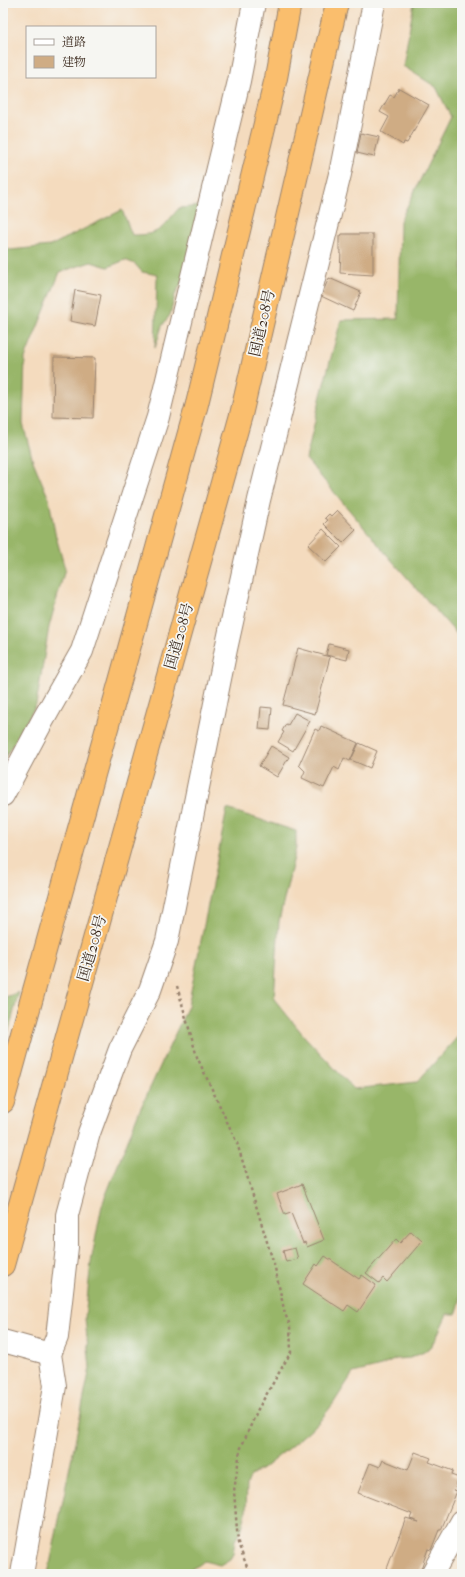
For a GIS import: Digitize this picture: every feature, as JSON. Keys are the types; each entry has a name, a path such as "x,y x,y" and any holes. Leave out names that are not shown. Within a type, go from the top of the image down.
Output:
{"highway":[{"path":"3,1102 197,404 276,78 290,3"},
{"name":"国道208号","path":"3,1265 241,415 337,3"}],"street":[{"path":"3,795 82,651 153,432 239,81 254,3"},
{"path":"22,1574 56,1386 50,1354 57,1337 67,1247 67,1215 89,1133 120,1048 150,990 167,941 227,641 259,500 340,174 374,3"},
{"path":"6,1341 50,1354"},
{"path":"432,1574 462,1521"}],"path":[{"path":"176,983 197,1057 237,1143 275,1268 285,1314 290,1325 291,1352 258,1409 240,1450 234,1491 238,1543 249,1572 253,1574"}],"green space":[{"path":"414,3 462,3 462,640 388,556 306,459 341,320 398,319 400,221 451,117 436,87 403,66"},
{"path":"201,206 185,276 175,295 170,315 162,326 155,348 158,275 142,272 135,264 125,260 108,267 91,262 60,272 25,358 23,424 33,461 49,499 55,533 65,569 49,627 36,705 3,761 3,243 10,250 50,246 122,210 132,235 149,234 164,226 179,208"},
{"path":"227,809 296,831 296,848 279,921 274,999 305,1037 354,1089 417,1082 462,1032 462,1284 460,1302 456,1314 447,1314 435,1340 424,1352 410,1358 396,1359 381,1366 353,1373 333,1404 319,1422 265,1467 251,1475 247,1484 246,1513 241,1531 235,1540 233,1554 230,1559 220,1565 204,1561 183,1574 48,1574 90,1368 85,1318 91,1262 102,1205 138,1114 188,1006"},
{"path":"19,992 3,1053 3,998"}],"building":[{"path":"399,88 429,105 407,143 404,142 403,145 381,132 389,117 380,112 390,95 394,97"},
{"path":"361,133 379,137 374,157 357,153"},
{"path":"342,234 373,234 373,275 340,273 341,250 339,250 339,236"},
{"path":"329,278 361,292 353,311 321,296"},
{"path":"75,290 101,295 95,326 70,321"},
{"path":"54,357 95,358 93,418 53,417"},
{"path":"337,510 356,530 343,543 324,524 328,520 325,518 329,514 331,516"},
{"path":"323,529 341,547 326,562 308,545"},
{"path":"329,644 349,649 347,660 326,655"},
{"path":"298,648 330,657 315,714 283,705"},
{"path":"261,707 272,708 270,730 259,729"},
{"path":"295,713 310,721 293,751 278,742 284,732 282,731 286,724 288,725"},
{"path":"321,726 358,743 350,761 344,758 339,770 334,767 324,788 302,778 305,771 299,765 315,729 319,731"},
{"path":"359,743 377,751 370,768 351,760"},
{"path":"271,746 289,757 277,777 259,766"},
{"path":"302,1184 324,1240 307,1247 305,1242 303,1243 291,1213 285,1215 277,1194"},
{"path":"411,1231 422,1241 387,1282 383,1278 379,1283 366,1273 396,1239 400,1243"},
{"path":"295,1248 298,1259 286,1262 283,1251"},
{"path":"325,1256 359,1279 362,1275 376,1285 358,1312 348,1305 344,1311 303,1284 316,1264 318,1266"},
{"path":"415,1452 431,1458 429,1462 453,1471 451,1475 459,1478 454,1490 457,1491 431,1550 428,1549 419,1574 385,1574 406,1518 419,1522 410,1519 412,1514 358,1493 370,1463 380,1467 383,1460 408,1470"}]}
